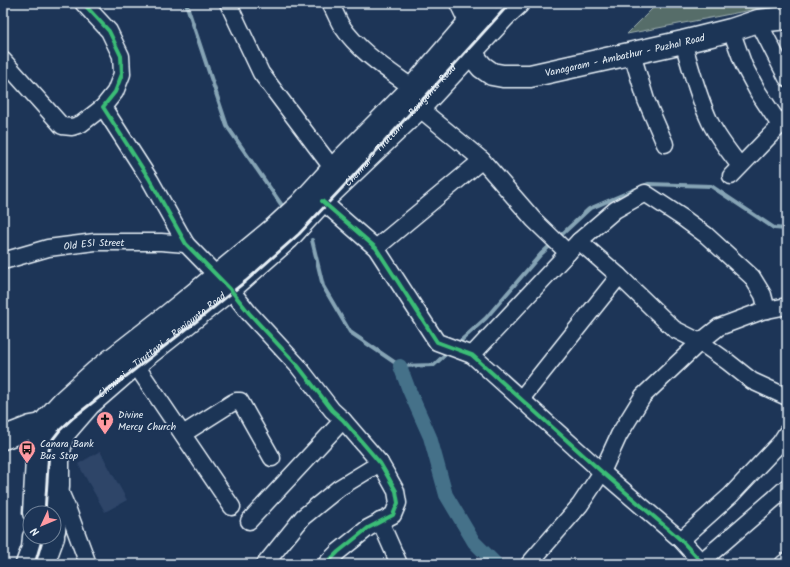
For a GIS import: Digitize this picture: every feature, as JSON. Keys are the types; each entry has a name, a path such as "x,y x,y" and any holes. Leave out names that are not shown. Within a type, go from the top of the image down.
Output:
{"main road":[{"name":"Chennai - Tiruttani - Renigunta Road","path":"474,38 487,3"},
{"name":"Chennai - Tiruttani - Renigunta Road","path":"56,505 58,456 63,434 89,404 311,206 474,38 518,3"},
{"name":"Vanagaram - Ambathur - Puzhal Road","path":"474,38 477,61 482,68 492,74 503,76 530,76 732,30 758,20 787,18"},
{"name":"Chennai - Tiruttani - Renigunta Road","path":"311,206 333,169 416,98"},
{"name":"Chennai - Tiruttani - Renigunta Road","path":"42,425 63,402 96,372 170,315 224,283"},
{"path":"3,438 31,427 42,425 63,434"},
{"path":"34,505 37,460 42,425"},
{"path":"27,564 34,545"},
{"path":"43,564 50,545"}],"street":[{"path":"3,60 62,126 72,127 81,124 103,107 115,92 122,74 121,56 109,31 84,3"},
{"path":"228,3 261,73 333,169"},
{"path":"330,3 342,25 356,42 482,160 534,220 568,252"},
{"path":"458,3 474,38"},
{"path":"758,20 787,78"},
{"path":"683,42 697,88 711,123 724,145 735,171 784,122 758,92 744,66 732,30"},
{"path":"632,54 646,100 665,144"},
{"path":"103,107 150,180 186,244 224,283 249,313 298,366 332,410 343,420 380,464 396,491 398,503 393,515 368,528 338,552 326,564"},
{"path":"376,248 482,160"},
{"path":"472,355 579,241 615,210 645,193 706,235 752,278 763,295 767,310"},
{"path":"311,206 376,248 437,342 472,355 602,472 681,540 702,563 787,487"},
{"path":"579,241 619,276 674,329 700,342 752,381 787,397"},
{"name":"Old ESI Street","path":"3,261 48,248 95,242 161,242 186,244"},
{"path":"521,399 619,276"},
{"path":"529,564 580,505 602,472 619,435 643,396 700,342 719,327 762,311 787,306"},
{"path":"135,364 232,507"},
{"path":"183,434 232,403 240,401 272,458"},
{"path":"249,521 343,420"},
{"path":"681,540 731,495 780,443 787,432"},
{"path":"264,564 303,517 339,488 380,464"},
{"path":"58,486 88,564"},
{"path":"380,522 399,564"},
{"path":"783,564 787,561"}],"shaded area":[{"path":"100,451 127,500 105,512 78,464"}],"green space":[{"path":"658,3 787,3 627,34"}],"waterway":[{"path":"186,3 227,126 283,207"},
{"path":"558,238 589,209 648,184 711,186 774,228 787,229"},
{"path":"312,240 323,286 350,332 400,366 434,365 449,351"},
{"path":"456,345 486,318 541,254 553,243"},
{"path":"400,366 430,437 446,495 474,542 496,564"}],"railway":[{"path":"46,505 49,450 53,439 60,430 74,417 246,281 299,234 510,3"},
{"path":"35,564 41,545"}],"cycle path":[{"path":"83,3 109,31 121,56 122,74 115,92 103,107 150,180 186,244 230,289 249,313 298,366 332,410 343,420 380,463 396,491 398,503 393,515 368,528 338,552 326,564"},
{"path":"322,201 376,248 437,342 472,355 602,472 681,540 703,564"}],"place":[{"name":"Divine Mercy Church","path":"105,435"},
{"name":"Canara Bank Bus Stop","path":"27,464"}]}
